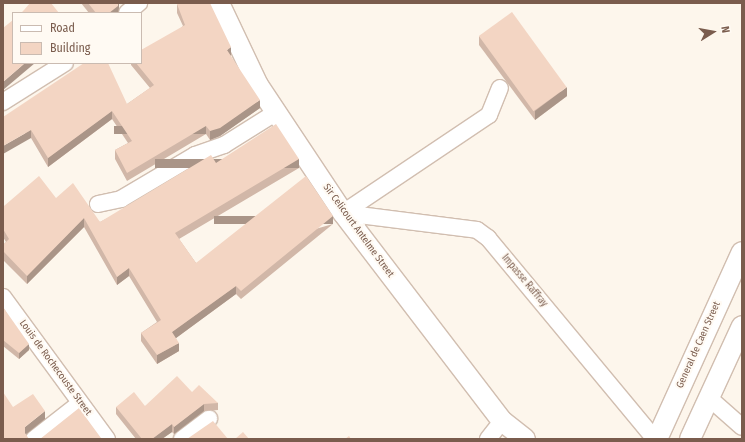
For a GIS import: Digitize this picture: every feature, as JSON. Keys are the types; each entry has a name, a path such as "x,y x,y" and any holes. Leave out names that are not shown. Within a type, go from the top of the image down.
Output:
{"street":[{"path":"128,12 139,3"},
{"name":"Sir Celicourt Antelme Street","path":"219,3 258,85 275,113 343,213 502,421 526,439"},
{"path":"3,102 63,64"},
{"path":"343,213 488,115 500,88"},
{"path":"98,204 121,200 195,155 224,145 275,113"},
{"name":"Impasse Raffray","path":"343,213 477,230 488,238 656,439"},
{"name":"General de Caen Street","path":"656,439 742,252"},
{"name":"Louis de Rochecouste Street","path":"3,297 107,439"},
{"path":"690,439 708,397 740,334"},
{"path":"708,397 742,427"},
{"path":"34,439 80,403"},
{"path":"182,439 210,420"},
{"path":"488,439 502,421"}],"building":[{"path":"30,3 51,3 58,12 22,12"},
{"path":"88,3 118,3 118,6 110,12 95,12"},
{"path":"210,3 231,47 227,50 260,100 220,128 210,131 206,126 127,173 115,150 132,141 112,111 48,158 31,130 3,146 3,117 82,64 108,64 127,104 154,85 137,64 142,64 142,49 185,25 177,4"},
{"path":"512,12 567,87 533,111 479,36"},
{"path":"12,21 12,64 24,64 3,82 3,28"},
{"path":"276,124 299,159 175,233 196,263 306,176 333,216 241,291 236,286 172,332 179,343 157,355 141,333 161,320 129,268 117,277 84,218 27,276 3,251 3,245 9,239 3,229 3,205 4,206 39,176 56,198 73,183 100,222 211,155 216,163"},
{"path":"3,307 29,344 19,353 3,340"},
{"path":"177,376 192,392 199,385 218,403 204,404 174,427 172,424 152,439 142,439 116,407 134,392 145,406"},
{"path":"3,392 13,407 33,394 45,411 25,427 25,433 29,439 3,439"},
{"path":"79,408 101,438 100,439 40,439"},
{"path":"213,421 228,439 187,439"},
{"path":"243,432 249,439 235,439"}]}
